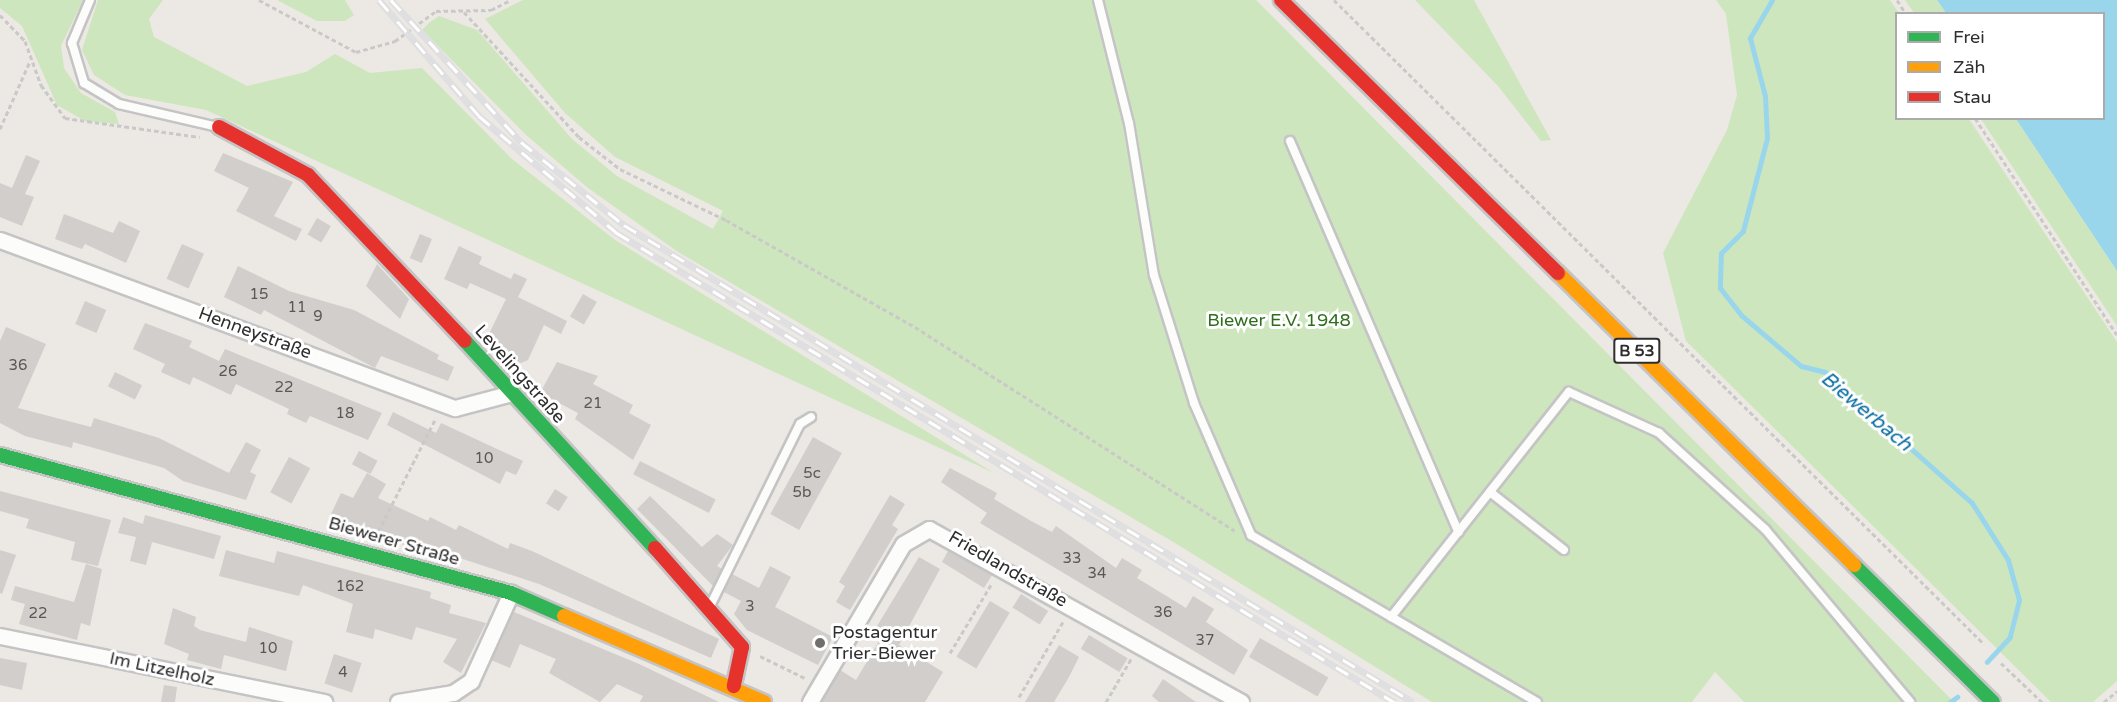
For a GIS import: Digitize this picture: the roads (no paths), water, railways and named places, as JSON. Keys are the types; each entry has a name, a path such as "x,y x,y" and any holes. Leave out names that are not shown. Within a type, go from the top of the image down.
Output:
{"street":[{"name":"B 53","path":"1281,0 1993,702"},
{"name":"Levelingstraße","path":"219,127 287,161 330,194 710,608 741,647 734,686"},
{"name":"Henneystraße","path":"0,240 455,408 512,393"},
{"name":"Biewerer Straße","path":"0,455 511,593 734,686 764,702"},
{"name":"Friedlandstraße","path":"810,702 910,536 929,528 940,531 1241,702"},
{"path":"398,702 453,693 471,681 511,593"},
{"name":"Im Litzelholz","path":"0,636 324,702"}],"lane":[{"path":"90,0 72,43 84,83 119,104 219,127"},
{"path":"1098,0 1130,123 1154,274 1194,403 1251,535 1537,702"},
{"path":"1290,141 1458,532"},
{"path":"1391,617 1569,392 1659,433 1765,529 1910,702"},
{"path":"710,608 800,424 811,417"},
{"path":"1490,492 1564,550"}],"water":[{"path":"1937,0 2117,0 2117,271 2017,120 2105,120 2105,12 1945,12"}],"waterway":[{"name":"Biewerbach","path":"1772,0 1750,38 1765,96 1767,138 1743,231 1721,253 1720,288 1741,315 1801,366 1825,372 1972,503 2008,560 2019,600 2010,637 1987,662"},
{"name":"Biewerbach","path":"1950,702 1957,697"}],"railway":[{"path":"379,0 479,116 617,233 1394,702"},
{"path":"391,0 521,142 624,225 1413,702"}],"place":[{"name":"Postagentur Trier-Biewer","path":"820,643"}],"park label":[{"name":"Biewer E.V. 1948","path":"1279,320"}]}
